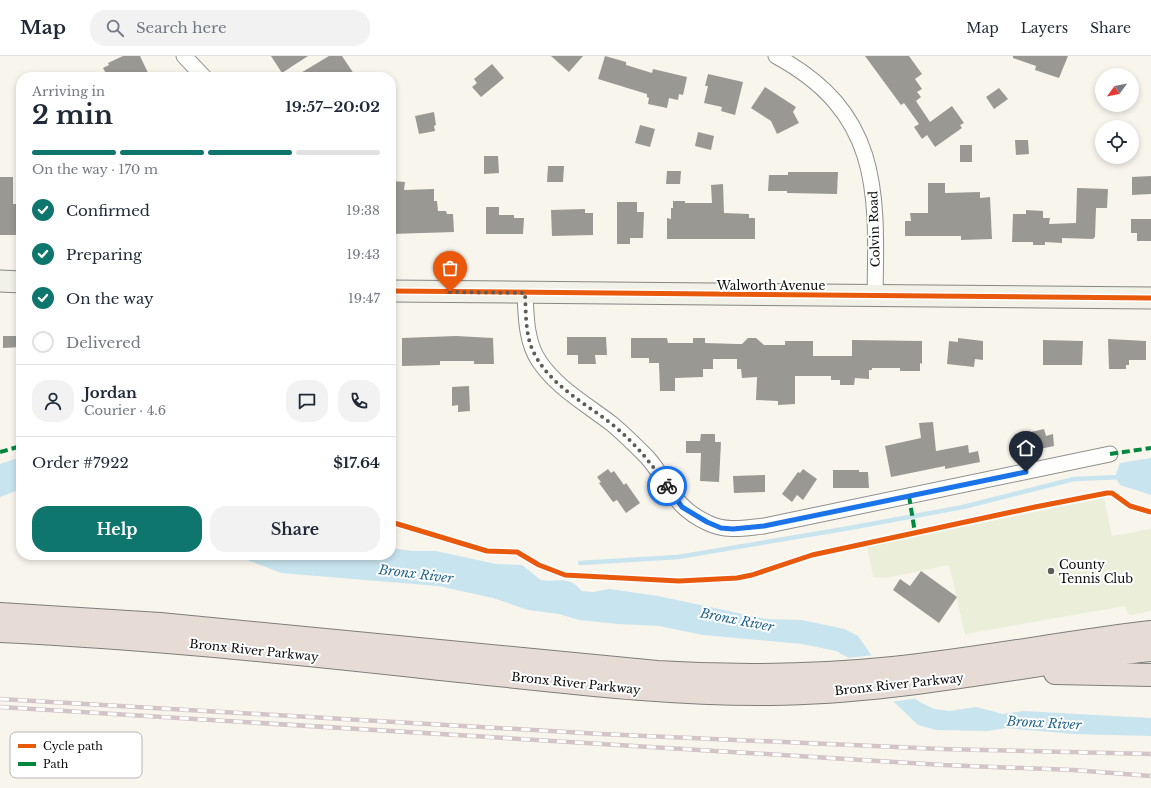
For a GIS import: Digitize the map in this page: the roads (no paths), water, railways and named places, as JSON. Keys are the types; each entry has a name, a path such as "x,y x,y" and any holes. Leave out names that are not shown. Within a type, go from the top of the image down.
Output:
{"highway":[{"name":"Bronx River Parkway","path":"0,614 160,624 664,673 767,676 892,668 1151,632"},
{"name":"Bronx River Parkway","path":"0,631 158,640 665,691 771,694 908,685 1151,650"},
{"path":"1012,670 1075,674 1151,675"}],"street":[{"path":"184,56 199,72"},
{"name":"Colvin Road","path":"776,56 796,67 827,91 841,107 861,142 868,161 875,202 876,296"},
{"path":"0,281 16,282"},
{"name":"Walworth Avenue","path":"396,291 1151,298"},
{"path":"525,293 526,317 532,349 546,370 559,384 586,407 612,424 632,442 648,459 682,507 707,522 721,528 733,529 764,526 1110,454"}],"water":[{"path":"1151,458 1151,495 1120,485 1115,477 1120,463"},
{"path":"16,459 16,491 0,497 0,464"},
{"name":"Bronx River","path":"396,549 413,551 436,551 496,564 522,565 541,580 567,581 577,586 582,591 593,592 609,589 658,596 766,619 802,620 844,629 858,636 874,659 918,701 934,709 950,711 976,707 1003,714 1024,711 1151,718 1151,736 1074,734 1006,728 988,731 936,730 918,725 847,657 836,651 802,644 703,635 659,626 579,620 559,614 528,610 493,598 438,586 281,573 248,560 396,560"}],"waterway":[{"path":"580,563 678,557 963,507 1074,479 1120,477"}],"railway":[{"path":"0,699 601,734 941,749 1151,754"},
{"path":"0,707 943,765 1073,770 1151,776"}],"place":[{"name":"County Tennis Club","path":"1051,571"}]}
